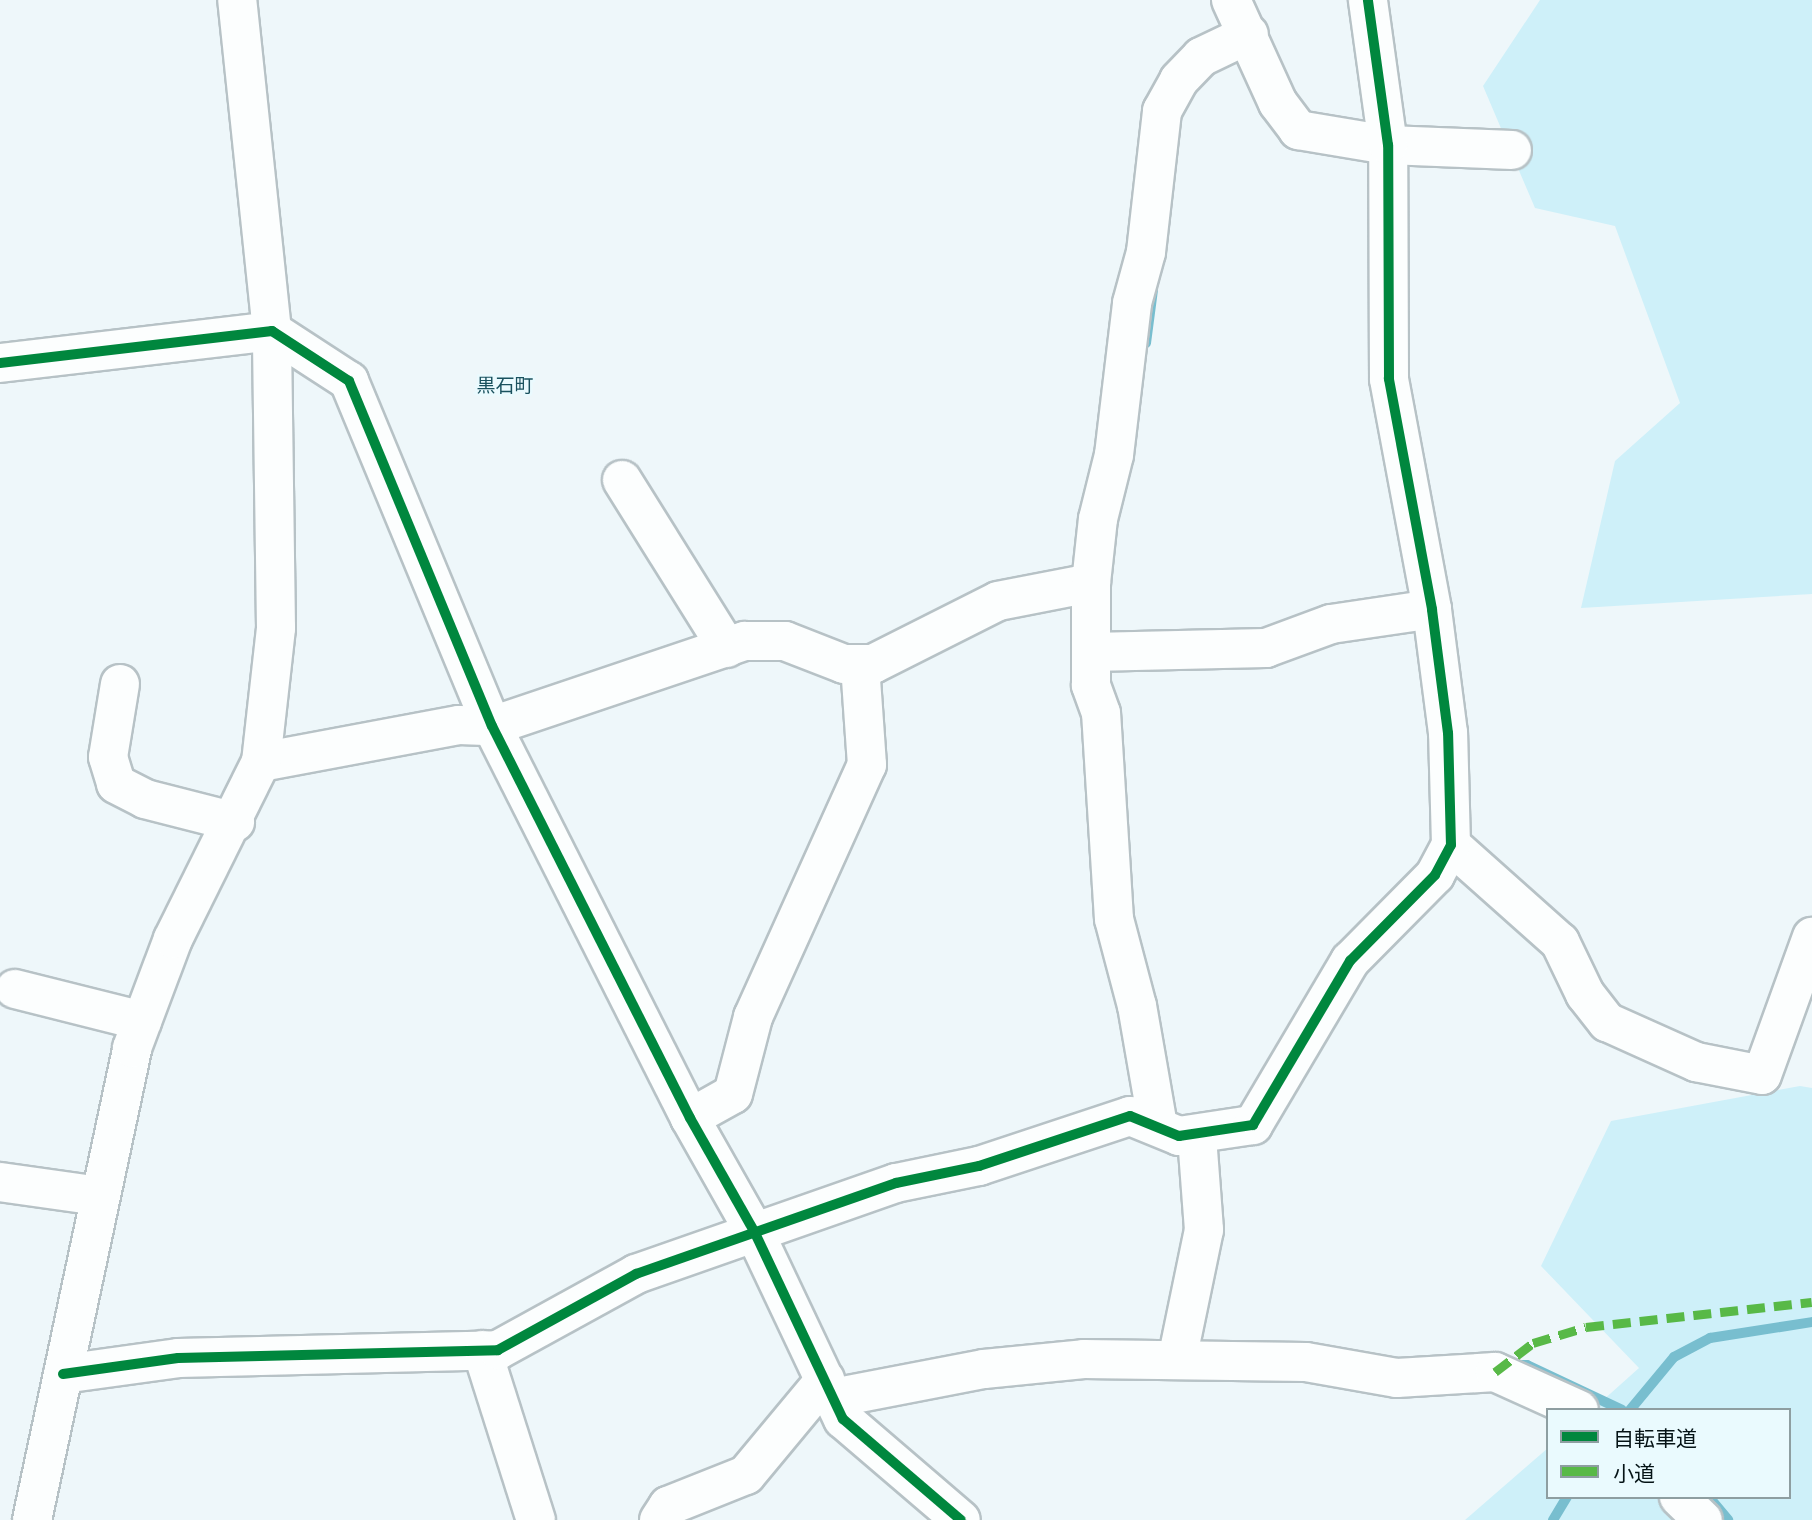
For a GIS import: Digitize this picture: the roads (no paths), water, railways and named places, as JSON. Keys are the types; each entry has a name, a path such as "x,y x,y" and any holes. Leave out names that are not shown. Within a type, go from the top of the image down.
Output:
{"street":[{"path":"32,1520 99,1196 142,1021 173,939 235,822 261,762 276,628 272,331 237,0"},
{"path":"1230,0 1249,34 1278,103 1298,130 1388,145 1512,150"},
{"path":"63,1374 178,1358 498,1350 636,1274 754,1231 1130,1115 1179,1136 1197,1136 1253,1125 1350,961 1435,875 1451,845 1448,733 1432,609 1389,379 1388,145 1368,0"},
{"path":"1158,1126 1137,1006 1114,919 1101,713 1091,685 1091,583 1114,455 1132,303 1146,252 1162,111 1179,79 1201,57 1249,34"},
{"path":"0,363 272,331 349,381 492,726 690,1118 754,1231 843,1419 961,1520"},
{"path":"622,480 727,648"},
{"path":"261,762 459,725 492,726 745,641 785,641 844,664 873,664 998,600 1091,583"},
{"path":"1091,652 1266,648 1331,624 1432,609"},
{"path":"690,1118 733,1094 753,1017 867,765 860,664"},
{"path":"120,684 108,757 116,784 145,799 235,822"},
{"path":"1451,845 1560,942 1585,994 1607,1022 1696,1062 1762,1076 1812,937"},
{"path":"15,989 142,1021"},
{"path":"1177,1360 1204,1230 1197,1136"},
{"path":"0,1181 99,1196"},
{"path":"482,1350 536,1520"},
{"path":"659,1520 668,1506 746,1475 829,1389 984,1369 1084,1359 1306,1362 1397,1378 1495,1372 1575,1408"},
{"path":"1681,1499 1703,1520"}],"waterway":[{"path":"1146,343 1153,290"},
{"path":"1632,1408 1674,1357 1710,1338 1812,1322"},
{"path":"1513,1365 1527,1365 1618,1408"},
{"path":"1553,1520 1566,1499"},
{"path":"1711,1499 1728,1520"}],"district":[{"name":"黒石町","path":"505,386"}]}
